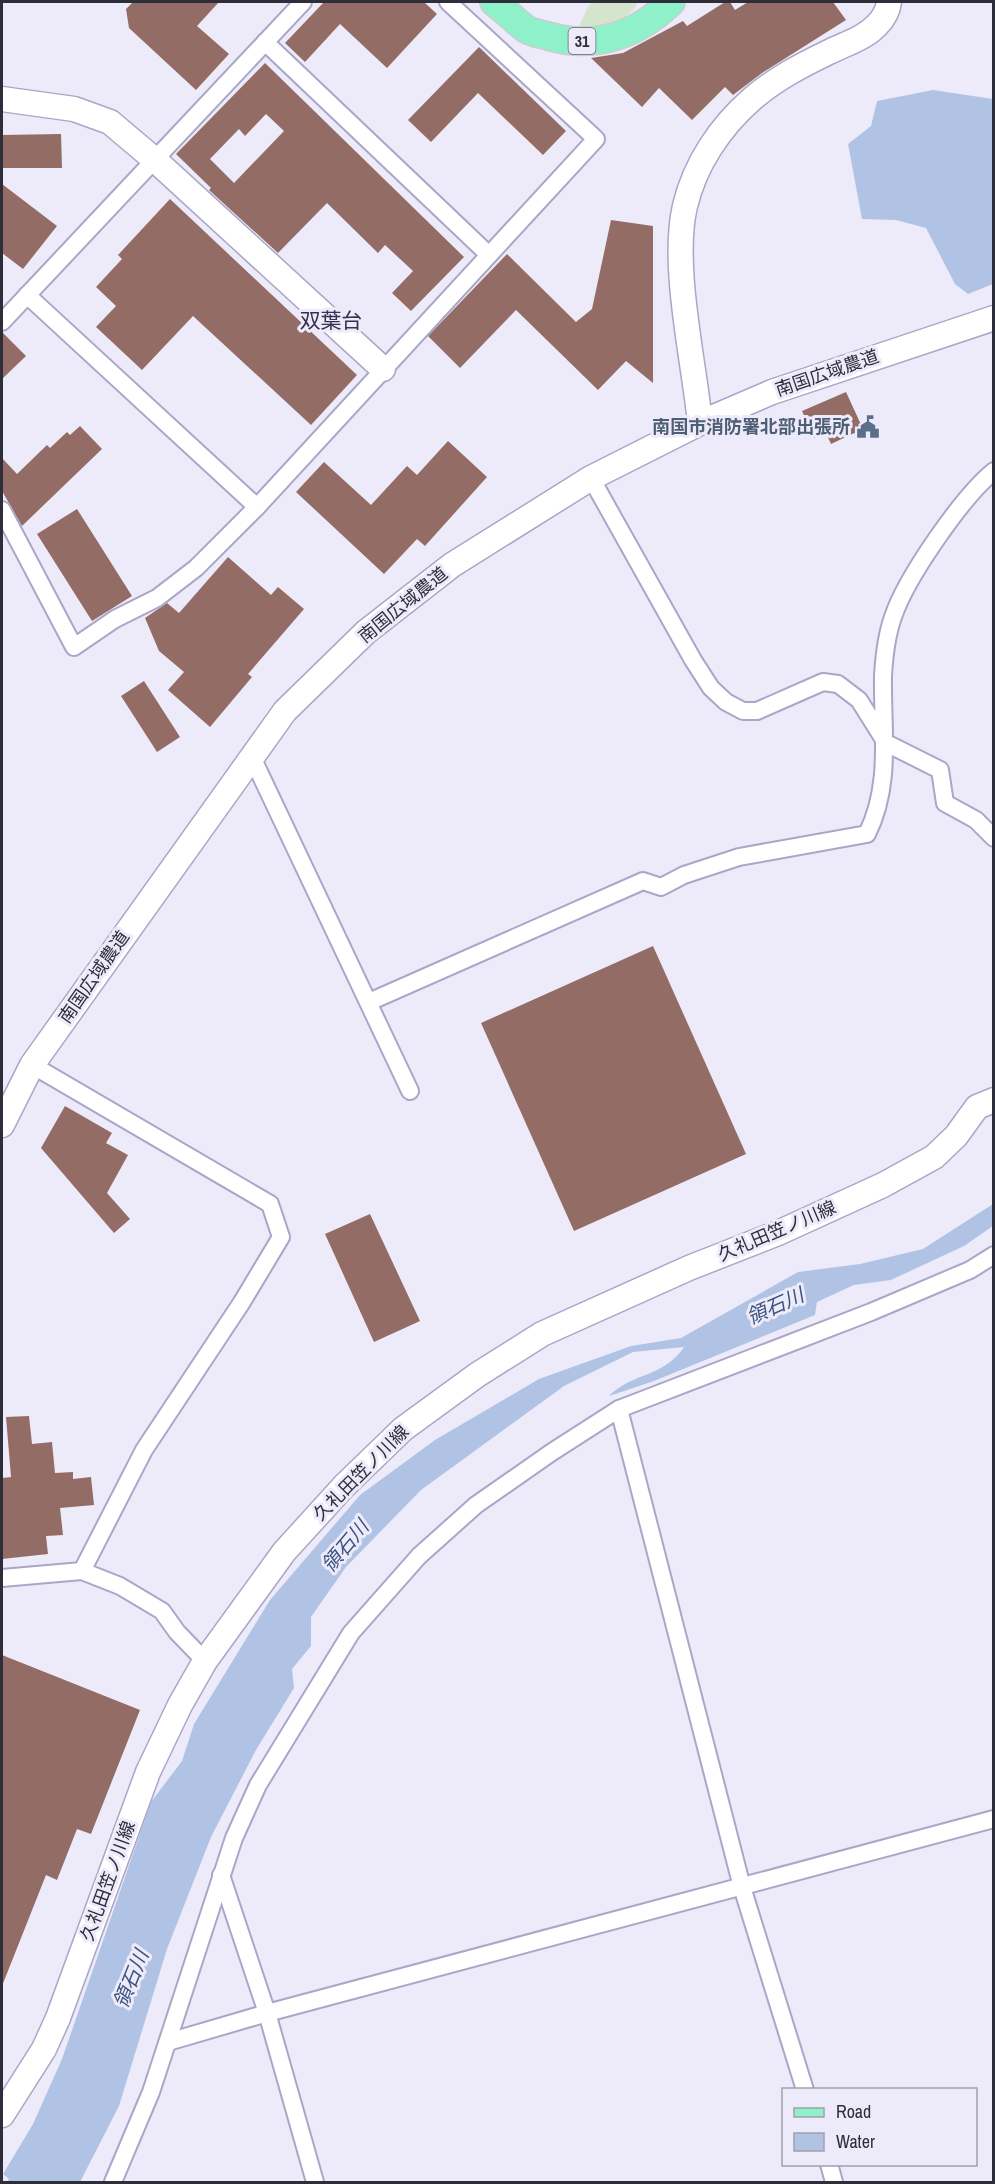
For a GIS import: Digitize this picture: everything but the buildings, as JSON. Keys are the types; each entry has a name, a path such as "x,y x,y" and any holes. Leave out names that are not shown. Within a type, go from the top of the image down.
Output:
{"main road":[{"name":"31","path":"499,6 528,30 566,41 602,41 632,32 652,20 671,2"}],"street":[{"path":"2,322 303,2"},
{"path":"2,510 74,647 115,619 157,598 196,568 257,507 596,139 448,2"},
{"path":"700,423 680,248 685,206 698,170 730,120 753,98 799,67 877,26 888,9 889,2"},
{"path":"482,33 499,6"},
{"path":"265,42 489,255"},
{"path":"2,99 74,109 110,122 155,160 383,369"},
{"path":"27,295 257,507"},
{"name":"南国広域農道","path":"2,1125 32,1065 285,711 366,632 452,565 591,478 700,423 782,388 993,318"},
{"path":"369,1002 643,881 661,887 684,875 739,857 867,834 874,819 882,782 886,743 883,674 892,618 907,586 957,511 993,471"},
{"path":"591,478 693,660 711,688 726,702 742,711 757,711 823,682 838,684 859,700 886,743 940,770 945,802 976,820 993,838"},
{"path":"252,757 410,1091"},
{"path":"32,1065 270,1204 280,1237 242,1302 144,1450 82,1571"},
{"name":"久礼田笠ノ川線","path":"2,2115 44,2049 148,1772 180,1705 205,1661 284,1552 344,1486 403,1429 477,1375 542,1334 591,1310 778,1233 893,1179 934,1157 956,1136 977,1107 993,1100"},
{"path":"113,2182 128,2153 168,2042 234,1838 258,1785 351,1633 418,1556 477,1505 552,1452 620,1409 871,1312 970,1270 993,1255"},
{"path":"620,1409 742,1887 804,2088"},
{"path":"2,1578 82,1571 120,1586 162,1611 177,1632 205,1661"},
{"path":"168,2042 267,2013 993,1819"},
{"path":"221,1875 267,2013 315,2182"},
{"path":"830,2166 834,2182"}],"green space":[{"path":"595,2 637,2 636,7 610,31 579,26 589,5"}],"water":[{"path":"933,90 993,99 993,284 968,294 955,284 926,228 896,220 862,219 848,144 871,126 877,101"},
{"name":"領石川","path":"993,1204 993,1226 964,1246 891,1280 854,1285 817,1302 815,1315 654,1381 609,1396 618,1388 667,1364 684,1347 633,1352 564,1386 421,1490 346,1567 311,1617 311,1646 292,1669 294,1688 256,1750 211,1837 167,1949 119,2106 80,2182 7,2182 9,2179 3,2174 33,2124 62,2059 151,1802 182,1761 194,1724 270,1600 360,1495 435,1440 539,1379 631,1346 681,1338 798,1272 860,1264 923,1249"}],"place":[{"name":"南国市消防署北部出張所","path":"868,427"}],"district":[{"name":"双葉台","path":"331,321"}]}
